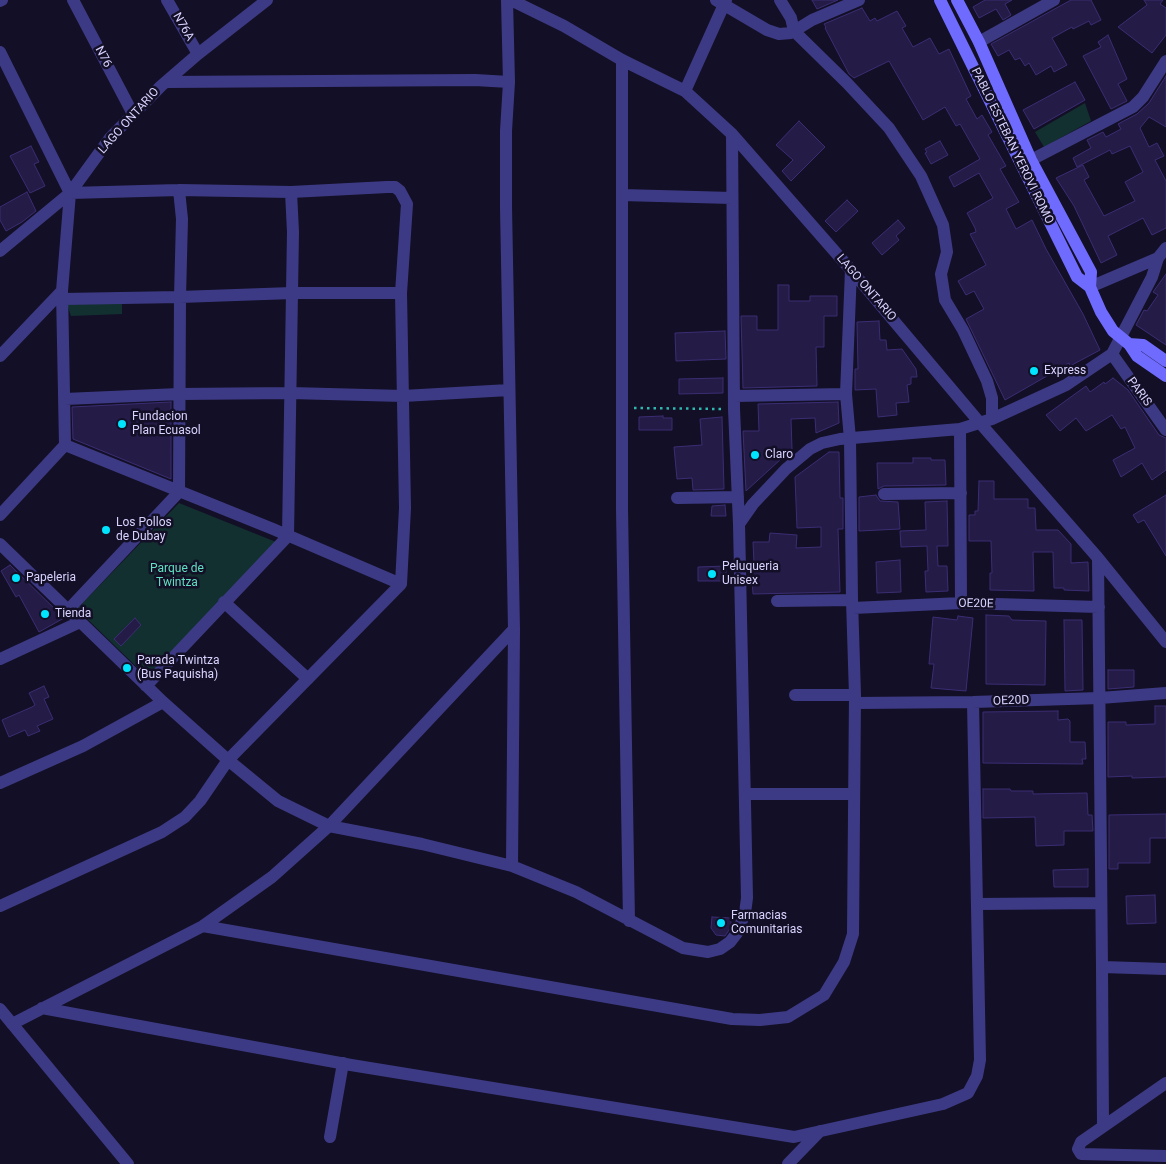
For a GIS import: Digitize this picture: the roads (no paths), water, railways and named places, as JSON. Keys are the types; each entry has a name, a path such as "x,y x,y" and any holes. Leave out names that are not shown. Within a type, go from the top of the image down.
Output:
{"street":[{"name":"N76","path":"73,0 133,114"},
{"name":"N76A","path":"167,0 198,54"},
{"name":"LAGO ONTARIO","path":"1,247 70,192 110,138 166,82 198,54 267,0"},
{"name":"LAGO ONTARIO","path":"509,0 564,26 622,60 685,91 732,134 986,421 1166,642"},
{"path":"509,0 506,197 514,629 512,866"},
{"path":"780,0 791,18 794,31 848,83 889,128 920,176 944,225 947,252 941,274 945,300 963,330 987,381 992,398 986,421"},
{"path":"685,91 722,1 767,30 779,34 791,33 812,20 859,0"},
{"name":"PABLO ESTEBAN YEROVI ROMO","path":"940,0 1077,277 1090,287 1113,332 1137,356 1166,376"},
{"name":"PABLO ESTEBAN YEROVI ROMO","path":"957,0 979,42 1031,160 1091,272 1090,287"},
{"path":"979,42 1054,0"},
{"path":"0,52 70,192 63,295 65,445 0,514"},
{"path":"622,60 622,407 629,921"},
{"path":"1031,160 1133,107 1143,97 1166,61"},
{"path":"166,82 475,80 509,82"},
{"path":"0,544 162,702 278,801 328,826 422,844 512,866 576,892 683,948 708,952 720,949 730,942 737,933 747,898 739,524 734,402 732,134"},
{"path":"0,906 162,832 185,817 200,801 228,760 401,584 405,508 401,294 407,204 400,191 395,187 386,187 291,192 179,190 70,192"},
{"path":"68,610 179,492 182,219 179,190"},
{"path":"146,686 288,536 293,232 291,192"},
{"path":"622,195 732,198"},
{"path":"1090,287 1162,253"},
{"path":"739,524 753,504 786,469 810,449 827,441 960,430 986,421 1066,385 1112,354 1125,342 1162,253"},
{"path":"203,926 732,1020 788,1017 824,995 844,962 852,934 855,699 850,439 846,394 851,270"},
{"path":"0,356 63,295 180,297 292,292 401,294"},
{"path":"1125,342 1143,345 1166,361"},
{"name":"PARIS","path":"1112,354 1166,430"},
{"path":"65,399 179,394 291,393 403,396 509,390"},
{"path":"734,402 846,394"},
{"path":"960,430 961,603"},
{"path":"65,445 401,584"},
{"path":"884,494 961,493"},
{"path":"677,498 738,497"},
{"path":"1098,558 1104,1126"},
{"name":"OE20E","path":"777,601 853,604 961,603 1099,606"},
{"path":"224,602 308,679"},
{"path":"0,659 80,622"},
{"path":"12,1024 203,926 272,877 328,826 514,629"},
{"name":"OE20D","path":"795,695 855,699 973,702 1100,698 1166,693"},
{"path":"0,783 83,746 162,702"},
{"path":"42,1008 343,1063 794,1137 943,1104 968,1093 977,1076 980,1060 973,702"},
{"path":"745,794 854,794"},
{"path":"977,904 1101,903"},
{"path":"1102,967 1166,970"},
{"path":"0,1008 128,1164"},
{"path":"330,1137 343,1063"},
{"path":"1166,1083 1081,1142 1078,1149 1081,1154 1166,1156"},
{"path":"788,1164 820,1131"}],"place":[{"name":"Express","path":"1034,371"},
{"name":"Fundacion Plan Ecuasol","path":"122,424"},
{"name":"Claro","path":"755,455"},
{"name":"Los Pollos de Dubay","path":"106,530"},
{"name":"Peluqueria Unisex","path":"712,574"},
{"name":"Papeleria","path":"16,578"},
{"name":"Tienda","path":"45,614"},
{"name":"Parada Twintza (Bus Paquisha)","path":"127,668"},
{"name":"Farmacias Comunitarias","path":"721,923"}],"park label":[{"name":"Parque de Twintza","path":"177,576"}]}
